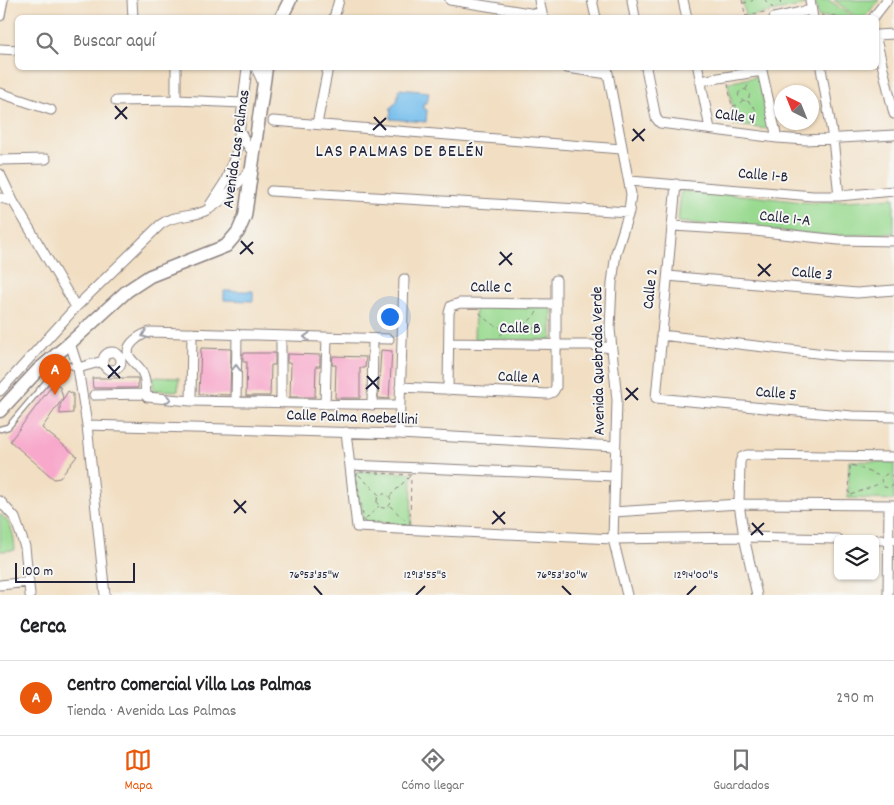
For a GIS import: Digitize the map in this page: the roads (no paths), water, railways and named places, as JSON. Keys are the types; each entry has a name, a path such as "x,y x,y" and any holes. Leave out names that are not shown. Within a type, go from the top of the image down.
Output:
{"main road":[{"path":"283,10 290,0"},
{"name":"Avenida Las Palmas","path":"0,411 38,370 127,291 150,276 226,246 238,232 245,216 266,70"}],"street":[{"path":"132,0 133,15"},
{"path":"335,15 339,0"},
{"path":"450,0 537,15"},
{"path":"539,0 542,15"},
{"path":"592,0 595,15"},
{"path":"632,0 634,15"},
{"path":"684,0 686,15"},
{"path":"875,15 887,0"},
{"path":"774,14 813,10"},
{"path":"879,36 894,34"},
{"path":"879,46 891,84 894,114"},
{"path":"0,49 15,50"},
{"path":"176,70 176,100"},
{"path":"206,211 225,182 237,151 247,70"},
{"path":"257,70 263,83"},
{"path":"318,124 328,70"},
{"path":"594,70 608,71"},
{"name":"Calle 4","path":"646,70 656,118 660,123 806,140 894,135"},
{"path":"698,70 710,129"},
{"path":"700,81 760,70 763,72 777,138"},
{"path":"821,70 833,139 838,196"},
{"name":"Avenida Quebrada Verde","path":"608,71 621,150 630,181 631,194 628,212 616,253 612,283 611,345 616,372 617,400 613,539 627,595"},
{"path":"0,93 51,110"},
{"path":"116,102 176,100 242,103"},
{"path":"273,121 621,150"},
{"path":"239,129 253,153"},
{"path":"0,160 46,159"},
{"path":"0,391 76,306 164,221 174,217 206,211 230,191 251,168"},
{"path":"0,174 13,201 76,306"},
{"name":"Calle 1-B","path":"630,181 814,196 894,191"},
{"name":"Calle 2","path":"656,398 676,184"},
{"path":"271,191 628,212"},
{"path":"0,198 13,201"},
{"name":"Calle 1-A","path":"673,226 755,231 840,240 894,241"},
{"name":"Calle 3","path":"668,276 857,293 894,290"},
{"path":"399,434 404,279"},
{"name":"Calle A","path":"400,387 550,394 556,387 556,280"},
{"name":"Calle C","path":"448,390 450,309 454,304 556,304"},
{"path":"146,394 145,376 138,365 125,356 115,352 109,352 104,356 103,361 104,367 111,370 119,368 125,356 128,348 143,334 150,332 389,340"},
{"path":"191,401 192,333"},
{"path":"236,402 237,334"},
{"path":"661,335 842,356 894,357"},
{"path":"281,336 281,403"},
{"path":"325,404 327,337"},
{"path":"372,405 373,339"},
{"path":"70,343 78,368 87,425 105,595"},
{"name":"Calle B","path":"449,343 611,345"},
{"path":"36,351 49,360"},
{"path":"78,368 103,361"},
{"path":"94,395 146,394 147,397 191,401 400,405"},
{"name":"Calle 5","path":"656,398 852,416 894,417"},
{"name":"Calle Palma Roebellini","path":"87,425 399,434 615,446"},
{"path":"346,432 357,527 410,527 613,539 744,537 834,539"},
{"path":"757,595 739,504 740,462 742,457 747,455 894,457"},
{"path":"350,465 614,476"},
{"path":"0,501 16,518 25,547 30,595"},
{"path":"613,512 739,504 892,505 888,595"},
{"path":"0,585 29,582"}],"lane":[{"path":"49,360 78,368"},
{"path":"0,429 8,427 62,363"}],"water":[{"path":"399,89 429,92 427,103 423,103 423,108 427,110 426,122 390,119 391,107 397,102"},
{"path":"224,291 253,291 253,301 224,300"}],"place":[{"name":"Centro Comercial Villa Las Palmas","path":"55,395"}],"district":[{"name":"LAS PALMAS DE BELÉN","path":"400,152"}]}
